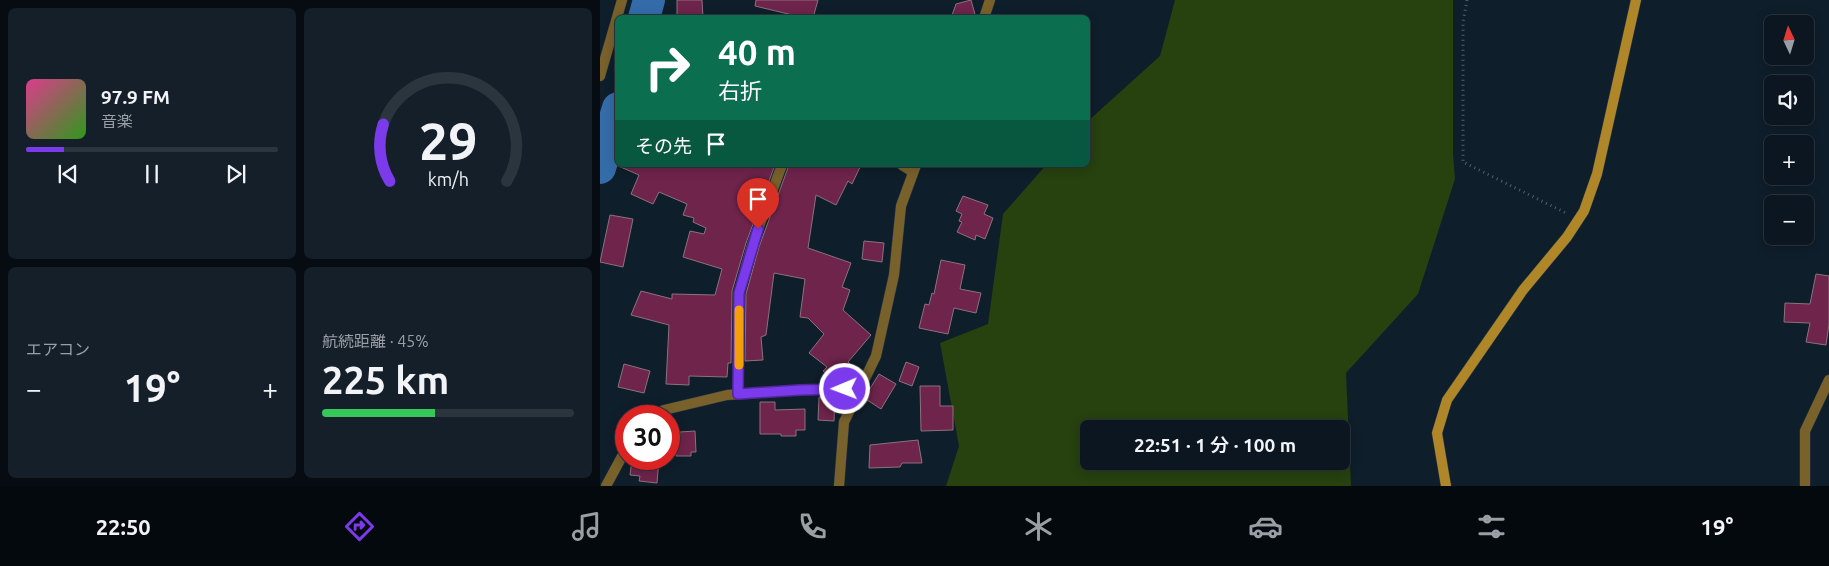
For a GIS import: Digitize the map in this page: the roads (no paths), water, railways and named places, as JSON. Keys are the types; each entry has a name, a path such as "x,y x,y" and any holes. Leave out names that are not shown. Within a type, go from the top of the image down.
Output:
{"street":[{"path":"618,15 622,0"},
{"path":"985,15 990,0"},
{"path":"1446,486 1437,433 1446,400 1523,290 1567,237 1584,210 1597,174 1636,0"},
{"path":"600,76 615,24"},
{"path":"738,394 739,293 752,245 781,167"},
{"path":"839,486 844,422 876,356 894,275 901,206 915,168"},
{"path":"1805,486 1805,431 1829,380"},
{"path":"680,406 727,395 800,390 860,389"},
{"path":"606,486 615,469"}],"waterway":[{"path":"645,15 649,0"},
{"path":"600,168 615,118"}]}
